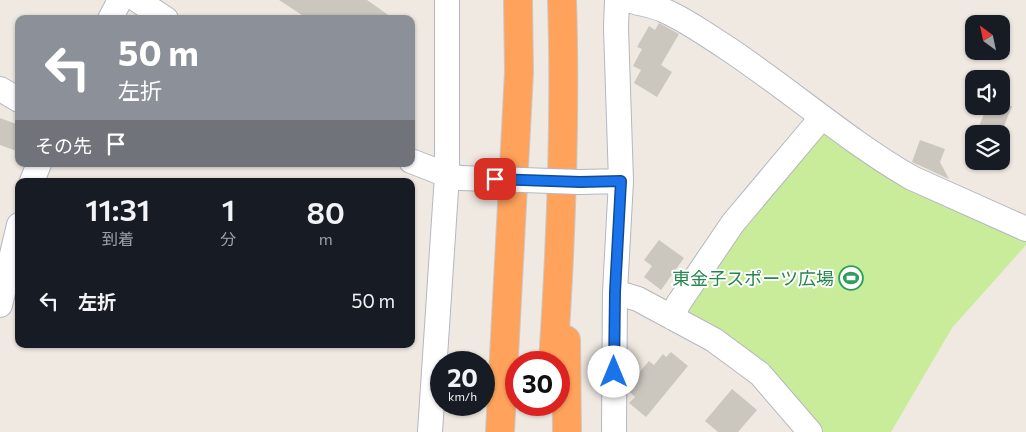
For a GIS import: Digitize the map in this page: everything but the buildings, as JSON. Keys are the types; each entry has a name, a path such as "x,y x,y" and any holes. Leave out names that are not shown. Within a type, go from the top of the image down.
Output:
{"highway":[{"path":"500,432 519,72 518,0"},
{"path":"562,0 567,432"},
{"path":"554,351 558,294 564,71"},
{"path":"548,432 549,416"}],"street":[{"path":"137,0 160,15"},
{"path":"430,432 454,176 447,0"},
{"path":"614,432 615,292 621,181 616,28 618,0"},
{"path":"628,0 664,10 698,29 751,64 896,169 1026,229"},
{"path":"0,88 15,97"},
{"path":"673,318 678,304 733,223 822,117"},
{"path":"415,162 454,176 580,182 621,181"},
{"path":"0,305 15,242"},
{"path":"615,292 638,299 714,340 760,374 810,432"}],"green space":[{"name":"東金子スポーツ広場","path":"832,129 1026,236 1026,245 952,328 891,432 818,432 684,310 735,231 818,132"}],"place":[{"name":"東金子スポーツ広場","path":"851,278"}],"route":[{"path":"495,179 580,182 621,181 615,292 614,372"}]}
